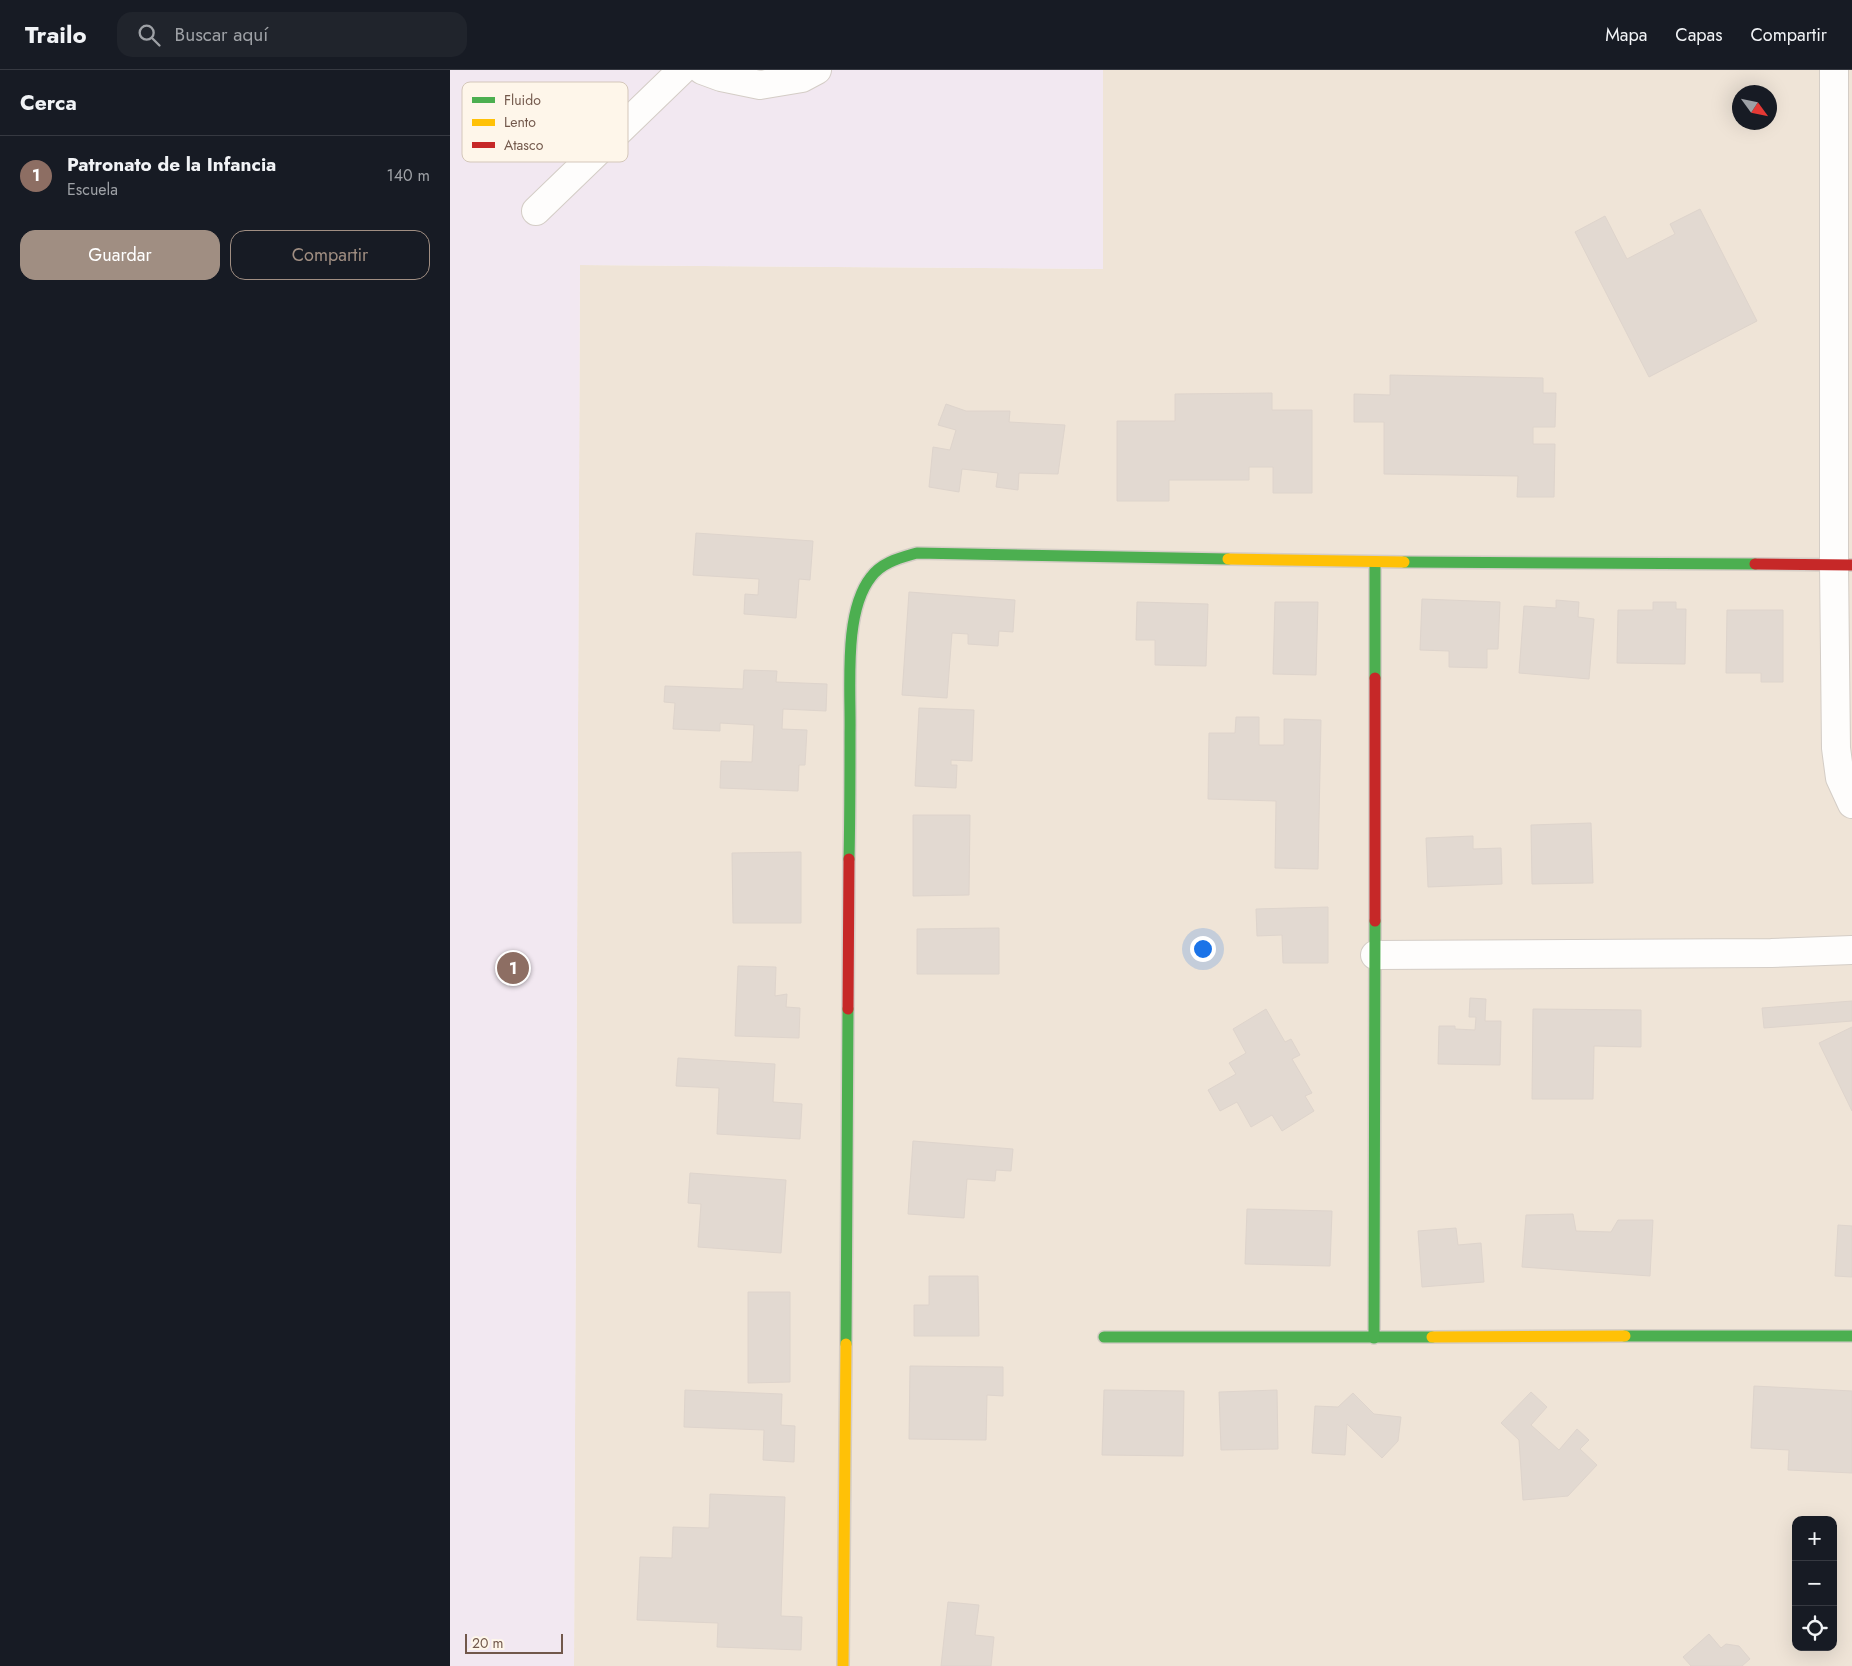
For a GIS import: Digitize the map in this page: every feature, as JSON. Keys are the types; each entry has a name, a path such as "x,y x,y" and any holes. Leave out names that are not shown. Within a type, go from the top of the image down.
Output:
{"street":[{"path":"628,122 682,70"},
{"path":"702,70 721,77 760,85 802,78 817,70"},
{"path":"1834,70 1843,360 1844,748 1840,778 1852,804"},
{"path":"536,211 587,162"},
{"path":"843,1666 851,638 856,605 868,579 886,563 917,553 1375,562 1843,565"},
{"path":"1374,1338 1375,562"},
{"path":"1375,955 1761,953 1852,950"},
{"path":"1104,1337 1852,1336"}],"shaded area":[{"path":"450,70 1103,70 1103,269 580,265 574,1666 450,1666"},
{"path":"1103,70 1852,70 1852,1666 574,1666 580,265 1103,269"}],"building":[{"path":"1700,209 1757,321 1649,377 1575,232 1605,216 1627,259 1675,234 1670,224"},
{"path":"1390,375 1543,378 1543,393 1556,393 1555,427 1533,427 1533,444 1555,444 1554,497 1517,497 1518,476 1384,474 1384,422 1354,422 1354,394 1390,395"},
{"path":"1272,393 1272,410 1312,410 1312,493 1273,493 1273,467 1249,467 1249,480 1169,480 1169,501 1117,501 1117,421 1175,421 1175,394"},
{"path":"946,404 966,411 1010,411 1009,422 1065,425 1058,474 1019,473 1018,490 996,487 998,473 962,469 959,492 929,487 933,447 950,450 956,430 938,425"},
{"path":"696,533 813,541 810,580 799,579 796,618 744,614 745,594 758,595 759,579 693,575"},
{"path":"909,592 1015,600 1013,632 999,631 998,646 968,644 968,634 952,633 947,698 902,695"},
{"path":"1422,599 1500,602 1498,649 1487,649 1487,668 1449,667 1449,651 1420,650"},
{"path":"1556,600 1579,602 1578,617 1594,619 1589,679 1519,673 1524,606 1556,608"},
{"path":"1137,602 1208,604 1206,666 1155,665 1155,640 1136,640"},
{"path":"1275,602 1318,602 1316,675 1273,674"},
{"path":"1653,602 1676,602 1676,609 1686,609 1685,664 1617,663 1618,610 1653,610"},
{"path":"1727,610 1783,610 1783,682 1761,682 1761,673 1726,673"},
{"path":"744,670 777,671 776,682 827,684 826,711 783,709 782,729 807,730 805,765 799,765 798,791 720,788 721,761 752,762 754,725 720,723 720,731 673,729 675,703 664,702 665,686 743,689"},
{"path":"919,708 974,710 972,761 951,760 951,765 957,765 956,788 915,786"},
{"path":"1236,717 1259,717 1259,745 1284,745 1284,719 1321,720 1318,869 1275,868 1276,801 1208,799 1209,733 1235,733"},
{"path":"913,815 970,815 969,895 913,896"},
{"path":"1591,823 1593,883 1532,884 1531,825"},
{"path":"1473,836 1473,849 1501,848 1502,884 1428,887 1426,838"},
{"path":"801,852 801,923 733,923 732,853"},
{"path":"1328,907 1328,963 1283,963 1282,935 1257,936 1256,909"},
{"path":"999,928 999,974 917,974 917,929"},
{"path":"738,966 776,967 775,996 787,994 786,1007 800,1008 799,1038 735,1036"},
{"path":"1470,998 1486,999 1485,1021 1501,1021 1500,1065 1438,1064 1439,1026 1455,1026 1455,1029 1475,1030 1476,1017 1469,1017"},
{"path":"1852,1001 1852,1021 1764,1028 1762,1008"},
{"path":"1266,1009 1285,1042 1291,1039 1300,1055 1292,1059 1312,1093 1305,1096 1314,1111 1282,1131 1272,1115 1251,1127 1237,1102 1220,1111 1208,1090 1236,1074 1229,1063 1246,1053 1233,1029"},
{"path":"1533,1009 1641,1010 1641,1047 1594,1046 1593,1099 1532,1099"},
{"path":"1852,1027 1852,1111 1819,1043"},
{"path":"678,1058 775,1064 773,1102 802,1104 800,1139 717,1134 719,1088 676,1086"},
{"path":"913,1141 1013,1149 1011,1171 996,1170 995,1181 967,1179 964,1218 908,1214"},
{"path":"690,1173 786,1180 781,1253 698,1247 701,1204 688,1203"},
{"path":"1247,1209 1332,1211 1330,1266 1245,1264"},
{"path":"1573,1214 1576,1231 1611,1232 1618,1220 1653,1220 1650,1276 1522,1267 1526,1215"},
{"path":"1838,1225 1852,1226 1852,1277 1835,1276"},
{"path":"1456,1228 1458,1245 1481,1243 1484,1282 1422,1287 1418,1231"},
{"path":"929,1276 978,1276 979,1336 914,1336 914,1305 929,1305"},
{"path":"748,1292 790,1292 790,1382 748,1383"},
{"path":"910,1366 1003,1367 1003,1396 987,1395 986,1440 909,1439"},
{"path":"1754,1386 1852,1391 1852,1473 1788,1470 1789,1450 1751,1448"},
{"path":"685,1390 782,1394 781,1425 795,1426 794,1462 763,1460 764,1430 684,1427"},
{"path":"1104,1390 1184,1391 1183,1456 1102,1455"},
{"path":"1277,1390 1278,1449 1221,1450 1219,1392"},
{"path":"1531,1392 1547,1407 1531,1425 1559,1450 1577,1429 1589,1440 1580,1449 1597,1465 1568,1496 1523,1500 1519,1440 1501,1423"},
{"path":"1353,1393 1374,1414 1401,1417 1398,1441 1382,1458 1347,1424 1345,1455 1312,1453 1315,1406 1338,1407"},
{"path":"710,1494 785,1497 781,1616 802,1617 801,1650 717,1647 718,1623 637,1620 640,1557 672,1558 673,1527 709,1528"},
{"path":"948,1602 979,1605 975,1635 994,1637 991,1666 941,1666"},
{"path":"1709,1634 1721,1648 1726,1644 1739,1646 1750,1659 1742,1666 1691,1666 1683,1657"}],"traffic: fast":[{"path":"849,859 850,652 852,630 862,592 871,577 880,568 892,561 917,553 1228,559"},
{"path":"1375,562 1375,678"},
{"path":"1404,562 1755,564"},
{"path":"1374,1338 1375,921"},
{"path":"846,1344 848,1009"},
{"path":"1625,1336 1852,1336"},
{"path":"1104,1337 1432,1337"}],"traffic: slow":[{"path":"1228,559 1404,562"},
{"path":"1432,1337 1625,1336"},
{"path":"843,1666 846,1344"}],"traffic: jam":[{"path":"1755,564 1852,565"},
{"path":"1375,678 1375,921"},
{"path":"848,1009 849,859"}],"place":[{"name":"Patronato de la Infancia","path":"513,968"}]}
